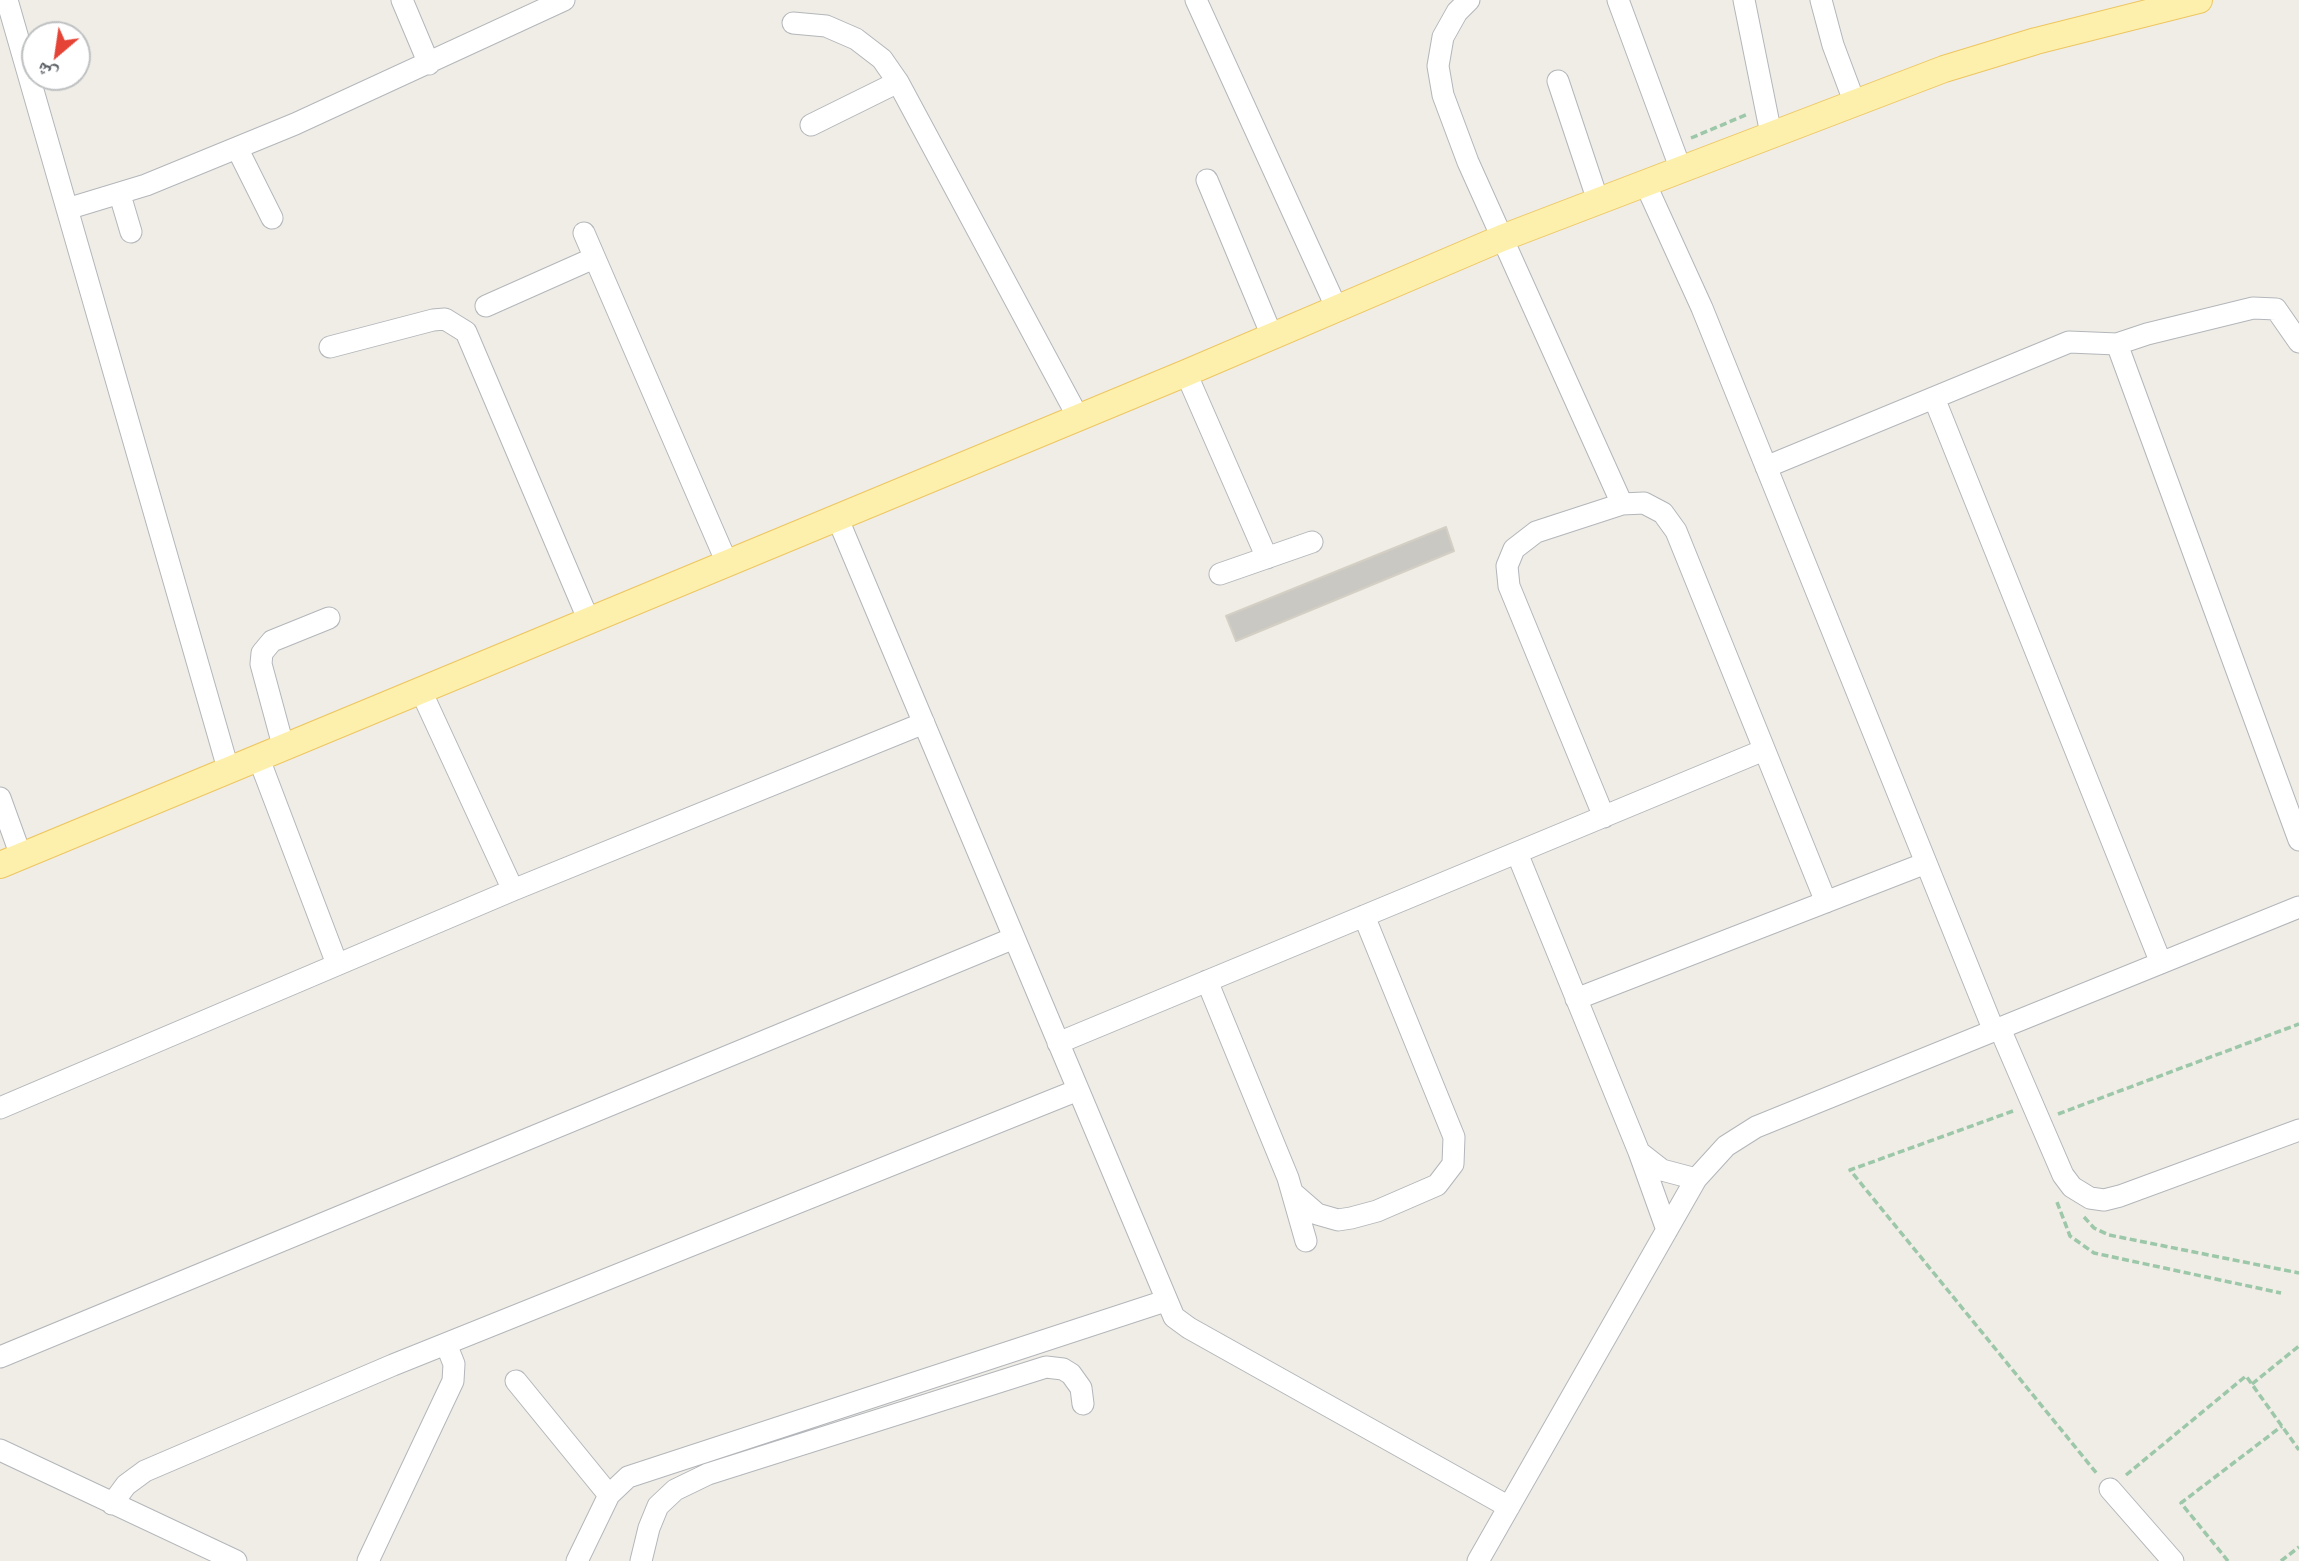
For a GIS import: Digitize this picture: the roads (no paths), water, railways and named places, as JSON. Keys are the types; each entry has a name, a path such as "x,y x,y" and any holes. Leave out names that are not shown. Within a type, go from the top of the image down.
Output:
{"main road":[{"path":"10,860 229,772 1186,373 1502,238 1854,101 1990,54 2159,4 2199,0"}],"street":[{"path":"6,0 229,772"},
{"path":"402,0 429,64"},
{"path":"67,209 120,195 237,148 429,64 564,0"},
{"path":"1195,0 1337,309"},
{"path":"1469,0 1457,12 1443,37 1438,66 1443,95 1502,238 1622,504"},
{"path":"1618,0 1681,170"},
{"path":"1744,0 1771,134"},
{"path":"1821,0 1833,45 1854,101"},
{"path":"793,23 826,26 856,39 882,59 898,82 1078,417"},
{"path":"1558,81 1598,201"},
{"path":"811,125 898,82"},
{"path":"237,148 272,218"},
{"path":"1207,180 1272,336"},
{"path":"1645,183 1702,308 1926,863 1997,1030 2063,1175 2077,1191 2097,1199 2120,1196 2299,1130"},
{"path":"120,195 131,232"},
{"path":"583,233 727,563"},
{"path":"486,306 594,258"},
{"path":"1766,467 2069,342 2117,344 2253,308 2276,309 2299,342"},
{"path":"330,348 433,320 446,319 466,331 589,621"},
{"path":"2117,344 2299,840"},
{"path":"1186,373 1267,558"},
{"path":"1934,398 2161,963"},
{"path":"1604,817 1509,586 1507,566 1514,549 1536,532 1622,504 1644,503 1654,507 1671,522 1826,902"},
{"path":"837,517 1174,1317 1189,1328 1509,1507"},
{"path":"1220,574 1311,542"},
{"path":"284,749 261,664 262,653 272,641 329,618"},
{"path":"421,691 513,890"},
{"path":"0,1108 513,890 924,723"},
{"path":"1058,1043 1764,750"},
{"path":"259,759 337,964"},
{"path":"0,798 10,860"},
{"path":"1517,853 1639,1152 1667,1230"},
{"path":"1576,999 1926,863"},
{"path":"1478,1561 1696,1179 1726,1146 1756,1127 2299,907"},
{"path":"1294,1194 1317,1214 1338,1220 1351,1218 1389,1206 1437,1185 1453,1164 1454,1137 1364,916"},
{"path":"0,1357 1014,938"},
{"path":"1207,981 1294,1194 1306,1241"},
{"path":"112,1504 126,1485 145,1471 446,1344 1078,1090"},
{"path":"1639,1152 1662,1170 1696,1179"},
{"path":"577,1561 609,1494 621,1482 636,1474 1166,1301"},
{"path":"368,1561 453,1381 454,1364 446,1344"},
{"path":"641,1561 649,1528 658,1506 675,1490 708,1474 1046,1367 1063,1369 1071,1374 1081,1388 1083,1404"},
{"path":"516,1381 609,1494"},
{"path":"0,1450 236,1561"},
{"path":"2110,1489 2173,1561"}]}
